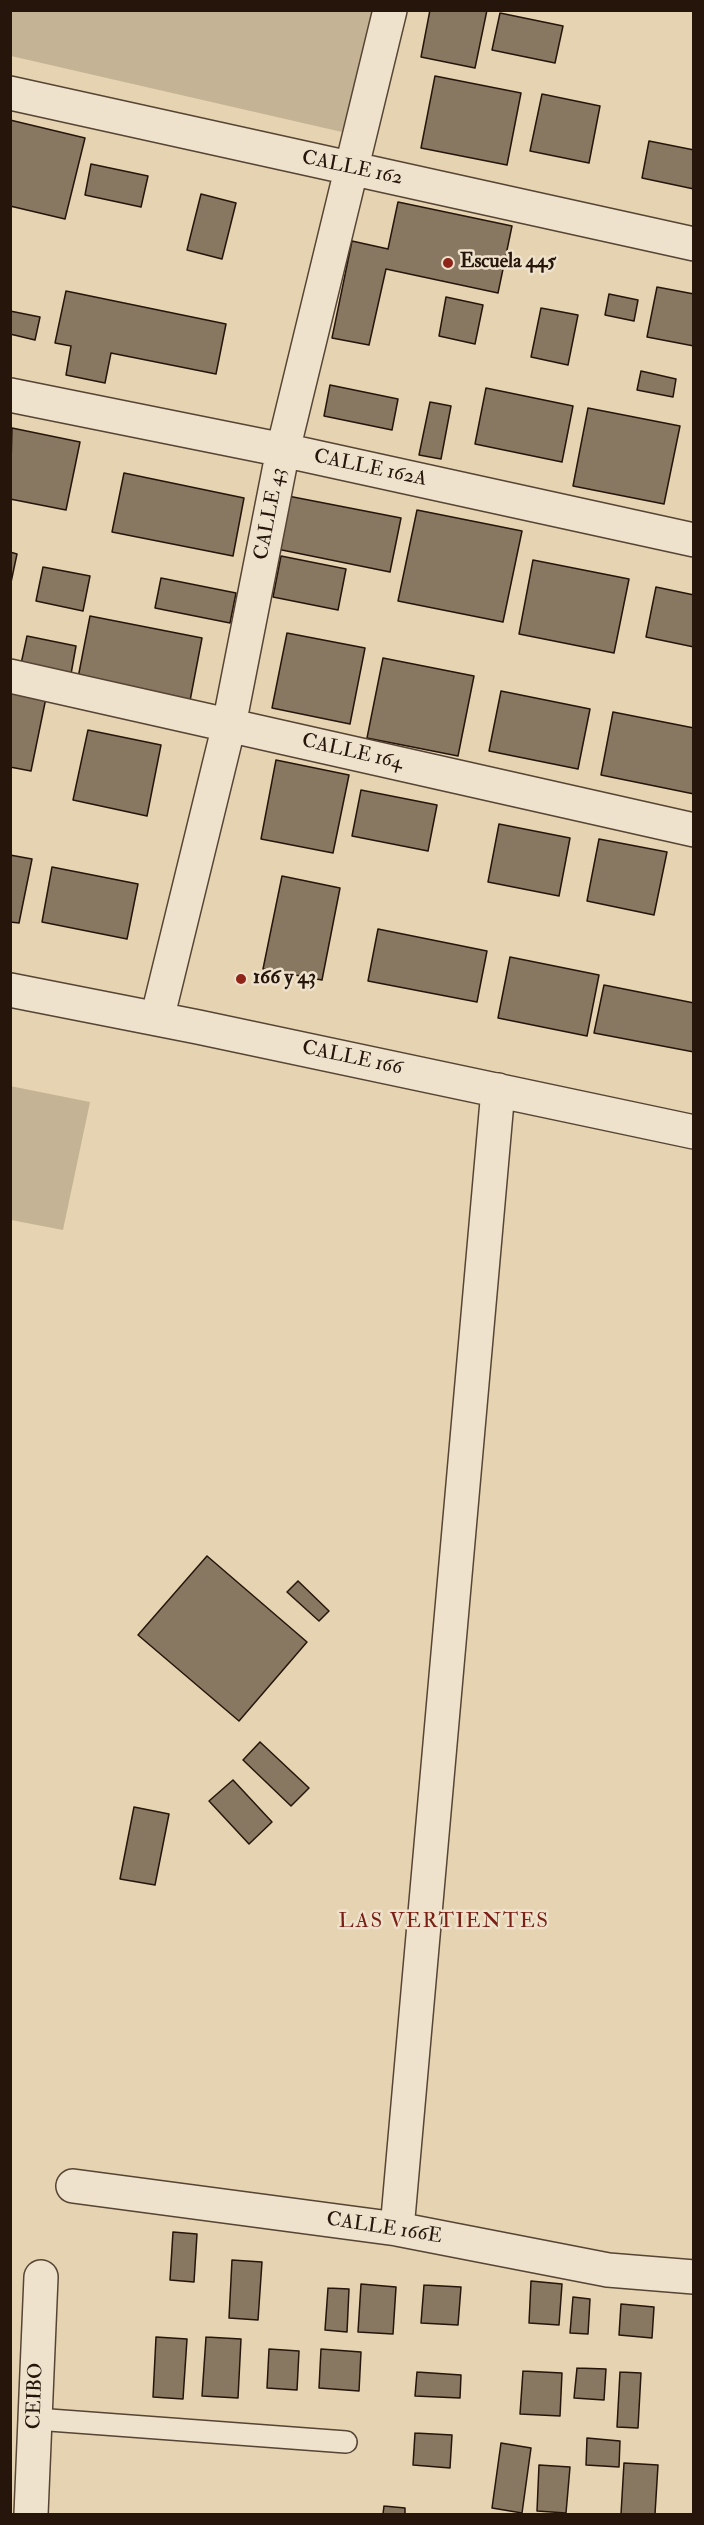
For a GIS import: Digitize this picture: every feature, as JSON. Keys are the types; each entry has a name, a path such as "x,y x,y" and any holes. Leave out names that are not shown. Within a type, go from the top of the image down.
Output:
{"street":[{"name":"CALLE 43","path":"157,1019 229,725 284,450 390,10"},
{"name":"CALLE 162","path":"10,93 693,244"},
{"name":"CALLE 162A","path":"10,395 284,450 693,540"},
{"name":"CALLE 164","path":"10,676 693,830"},
{"name":"CALLE 166","path":"10,990 693,1132"},
{"path":"397,2229 498,1090"},
{"name":"CALLE 166E","path":"73,2186 397,2229 608,2270 693,2277"},
{"name":"CEIBO","path":"31,2514 41,2277"}],"lane":[{"path":"36,2420 346,2442"}],"shaded area":[{"path":"11,11 374,11 342,132 11,56"},
{"path":"10,1086 90,1102 63,1230 11,1220"}],"building":[{"path":"430,10 487,10 475,68 421,57"},
{"path":"500,13 563,26 555,63 492,50"},
{"path":"435,76 521,93 507,165 421,148"},
{"path":"542,94 600,106 589,163 530,151"},
{"path":"10,120 85,138 65,219 10,206"},
{"path":"649,141 694,150 694,189 642,178"},
{"path":"91,164 148,176 141,207 85,195"},
{"path":"201,194 236,203 222,259 187,250"},
{"path":"398,202 512,226 498,293 386,269 369,345 332,338 352,241 388,249"},
{"path":"657,287 694,294 694,346 647,337"},
{"path":"66,291 226,324 216,374 111,353 105,383 66,375 71,346 55,343"},
{"path":"609,294 638,300 634,321 605,315"},
{"path":"446,297 483,305 475,344 439,336"},
{"path":"541,308 578,315 568,365 531,357"},
{"path":"10,311 40,317 35,340 10,334"},
{"path":"641,371 676,379 673,397 637,390"},
{"path":"330,385 398,399 392,430 324,416"},
{"path":"486,388 573,406 562,462 475,444"},
{"path":"430,402 451,406 441,459 419,455"},
{"path":"588,408 680,426 664,504 573,486"},
{"path":"12,428 80,442 66,510 10,499"},
{"path":"124,473 244,498 233,556 112,532"},
{"path":"288,496 401,518 390,572 277,549"},
{"path":"417,510 522,531 503,622 398,601"},
{"path":"10,552 17,554 10,587"},
{"path":"281,556 346,569 338,610 273,597"},
{"path":"533,560 629,579 614,653 519,634"},
{"path":"43,567 90,576 83,611 36,601"},
{"path":"161,578 236,593 230,623 155,608"},
{"path":"656,587 694,595 694,647 646,637"},
{"path":"90,616 202,638 189,706 77,683"},
{"path":"287,633 365,648 350,724 272,708"},
{"path":"27,636 76,646 71,674 21,664"},
{"path":"383,658 474,676 458,756 367,738"},
{"path":"10,680 48,688 31,771 10,767"},
{"path":"501,691 590,709 578,769 489,751"},
{"path":"613,712 694,728 694,794 601,775"},
{"path":"88,730 161,745 147,816 73,800"},
{"path":"276,760 349,775 333,853 261,839"},
{"path":"361,790 437,805 428,851 352,836"},
{"path":"499,824 570,838 559,896 488,882"},
{"path":"599,839 667,852 654,915 587,901"},
{"path":"10,855 32,859 19,923 10,922"},
{"path":"52,867 138,884 127,939 42,922"},
{"path":"282,876 340,888 322,980 263,969"},
{"path":"378,929 487,951 477,1002 368,981"},
{"path":"510,957 599,975 587,1036 498,1018"},
{"path":"604,985 694,1003 694,1052 594,1033"},
{"path":"207,1556 307,1642 239,1721 138,1635"},
{"path":"298,1581 329,1611 319,1621 287,1592"},
{"path":"260,1742 309,1788 291,1806 243,1760"},
{"path":"233,1780 272,1822 249,1844 209,1801"},
{"path":"134,1807 169,1814 155,1885 120,1879"},
{"path":"173,2232 197,2234 194,2282 170,2280"},
{"path":"232,2260 262,2262 258,2320 229,2318"},
{"path":"531,2281 562,2284 559,2325 529,2323"},
{"path":"361,2284 396,2287 393,2334 358,2332"},
{"path":"424,2285 461,2287 458,2325 421,2323"},
{"path":"328,2288 349,2289 347,2332 325,2330"},
{"path":"573,2297 590,2299 588,2334 570,2333"},
{"path":"621,2304 654,2307 652,2338 619,2335"},
{"path":"156,2337 187,2339 183,2399 153,2397"},
{"path":"206,2337 241,2339 238,2398 202,2396"},
{"path":"269,2349 299,2351 297,2390 267,2388"},
{"path":"321,2349 361,2352 359,2391 319,2388"},
{"path":"577,2368 606,2369 604,2400 574,2398"},
{"path":"523,2371 562,2373 560,2416 520,2414"},
{"path":"417,2372 461,2375 460,2398 415,2396"},
{"path":"620,2372 641,2373 638,2428 617,2427"},
{"path":"415,2433 452,2435 450,2468 413,2465"},
{"path":"587,2438 620,2441 619,2467 586,2465"},
{"path":"501,2443 531,2448 522,2513 492,2508"},
{"path":"624,2463 658,2465 655,2514 621,2514"},
{"path":"539,2465 570,2467 566,2513 537,2511"},
{"path":"384,2506 405,2508 405,2514 383,2514"}],"place":[{"name":"Escuela 445","path":"448,263"},
{"name":"166 y 43","path":"241,979"}],"district":[{"name":"LAS VERTIENTES","path":"444,1922"}]}
